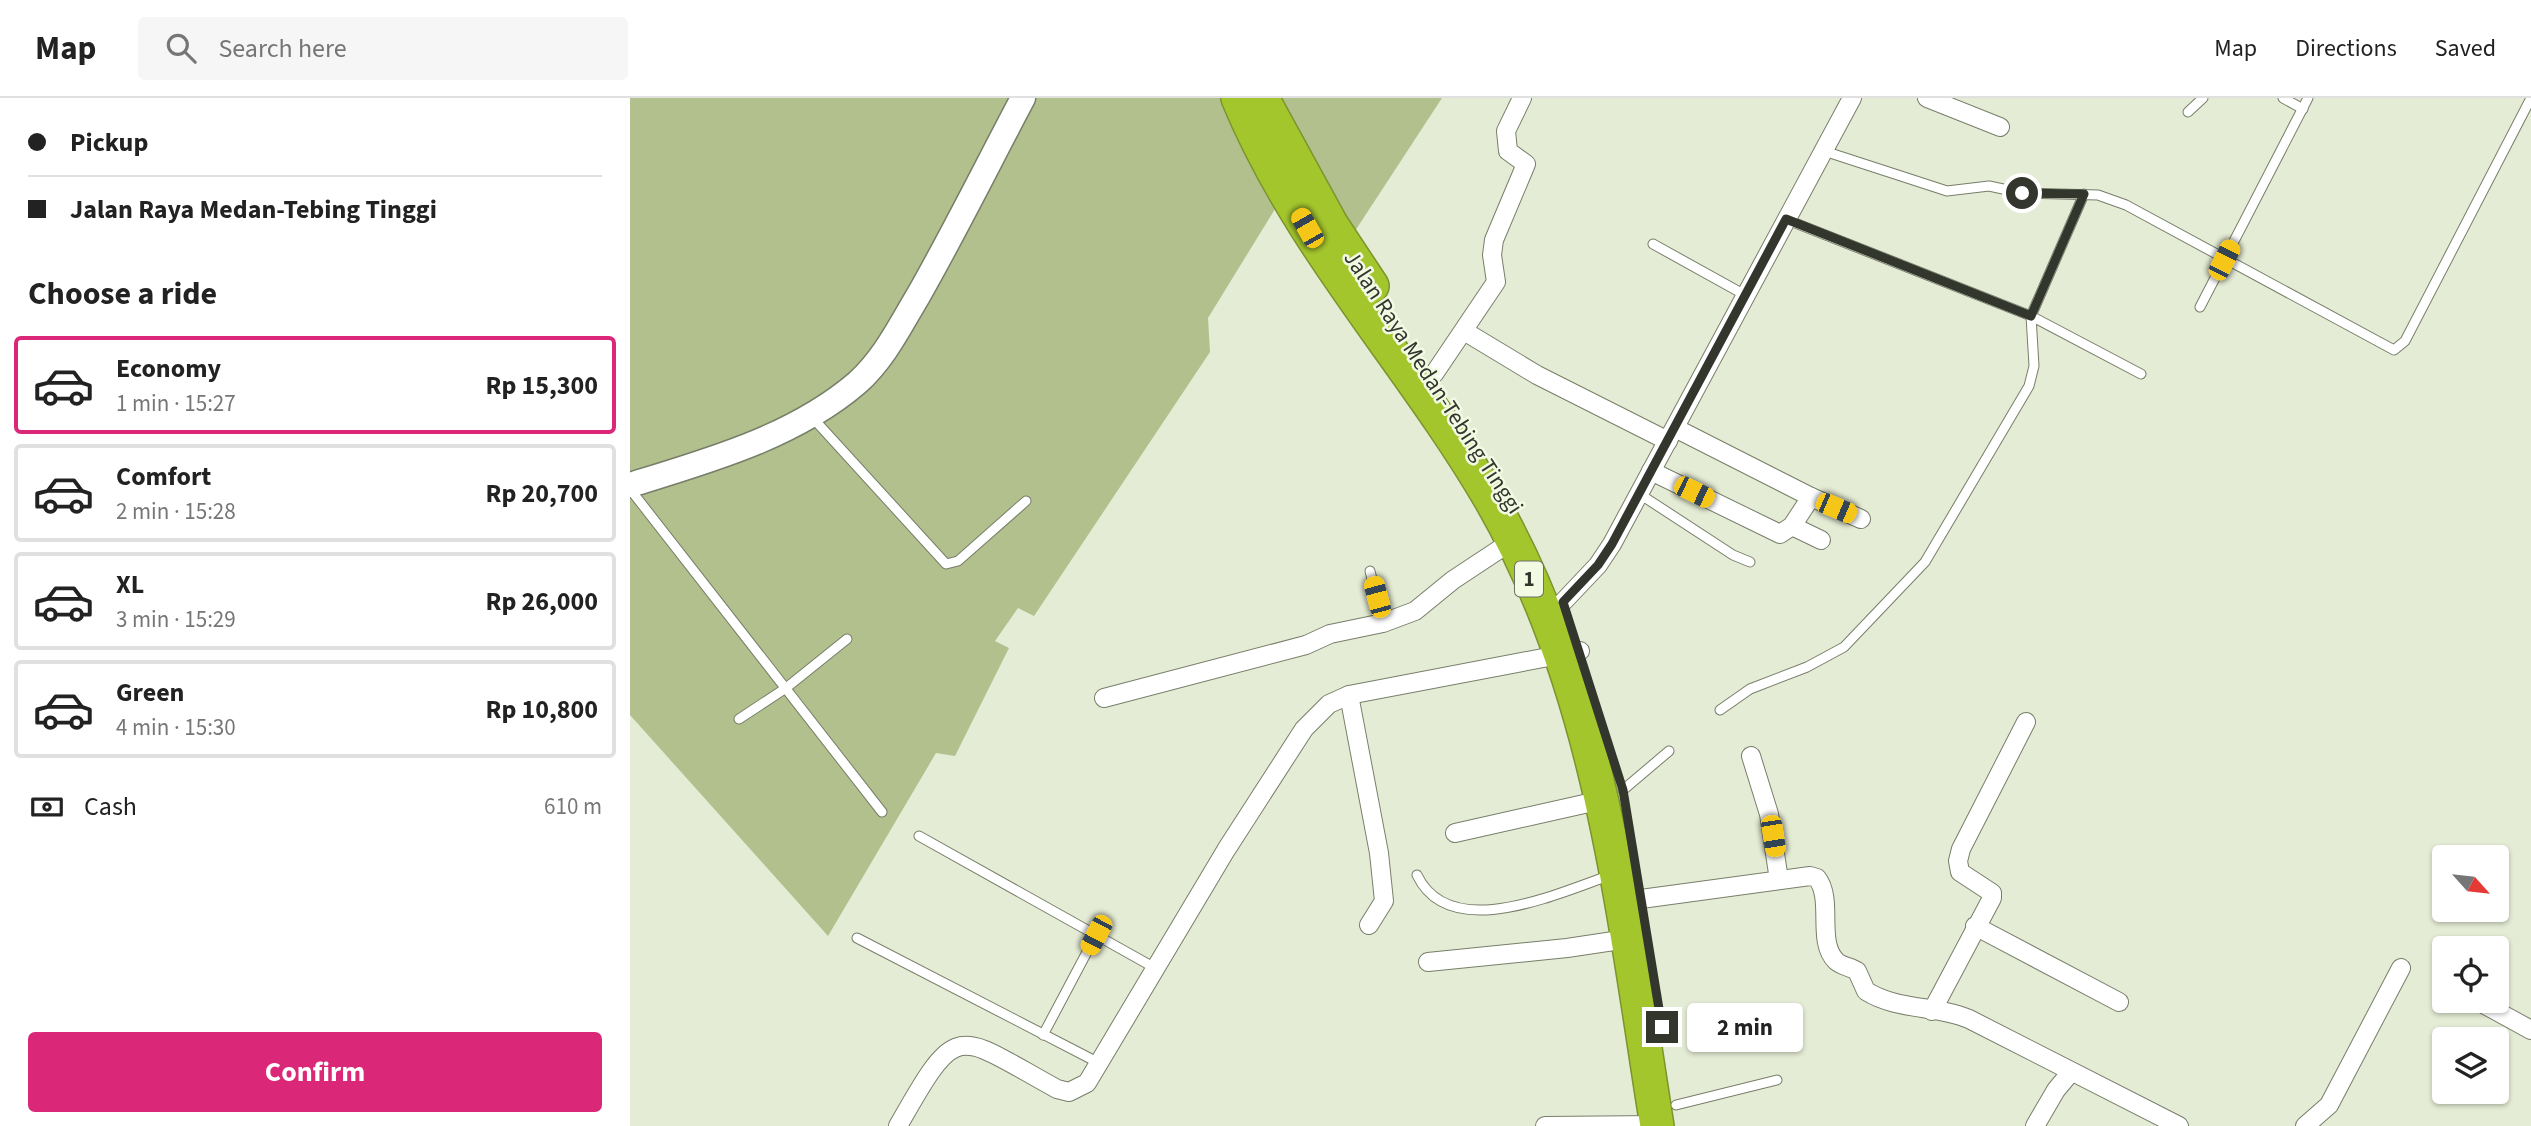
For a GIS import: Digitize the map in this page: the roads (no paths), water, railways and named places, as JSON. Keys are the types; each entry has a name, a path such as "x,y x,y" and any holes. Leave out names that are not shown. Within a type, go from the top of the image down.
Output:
{"highway":[{"name":"Jalan Raya Medan-Tebing Tinggi","path":"1258,99 1331,224 1434,374 1527,524 1563,602 1583,722 1612,795 1641,899 1667,1120"},
{"name":"Jalan Raya Medan-Tebing Tinggi","path":"1258,99 1252,133 1320,251 1449,435 1512,541 1571,653"},
{"name":"Jalan Raya Medan-Tebing Tinggi","path":"1612,795 1616,874 1627,939 1667,1120"}],"street":[{"path":"630,487 744,447 810,415 857,383 889,344 1023,98"},
{"path":"1434,374 1495,285 1497,277 1492,255 1494,240 1526,164 1508,150 1506,139 1522,98"},
{"path":"1563,602 1598,565 1672,435 1852,98"},
{"path":"1927,98 2000,127"},
{"path":"1464,331 1537,375 1861,519"},
{"path":"1651,471 1780,534 1791,526 1811,497"},
{"path":"1791,526 1821,540"},
{"path":"1104,698 1294,649 1330,635 1383,623 1423,606 1453,580 1512,541"},
{"path":"898,1126 931,1067 955,1046 966,1044 981,1047 1057,1089 1069,1092 1087,1083 1155,968 1304,729 1329,704 1349,695 1571,653"},
{"path":"1349,695 1384,901 1369,925"},
{"path":"1932,1010 1993,895 1960,872 1958,861 2026,722"},
{"path":"1751,756 1769,814 1779,880"},
{"path":"1455,834 1612,795"},
{"path":"1641,899 1810,876 1817,878 1824,897 1830,951 1839,963 1857,971 1866,991 1881,999 1932,1010 1952,1011 2179,1126"},
{"path":"1975,926 2119,1002"},
{"path":"1428,962 1627,939"},
{"path":"2305,1126 2329,1105 2401,968"},
{"path":"2500,1013 2531,1030"},
{"path":"2035,1126 2071,1072"},
{"path":"1545,1126 1667,1120"}],"lane":[{"path":"2188,112 2203,98"},
{"path":"2283,98 2303,108"},
{"path":"2200,307 2308,98"},
{"path":"1824,151 1947,191 1989,186 2022,193 2098,195 2126,205 2389,349 2397,349 2405,341 2530,98"},
{"path":"1720,710 1749,689 1807,667 1844,647 1925,562 2029,386 2034,366 2031,316 2084,194"},
{"path":"1786,219 2031,316 2141,374"},
{"path":"1653,244 1745,295"},
{"path":"810,415 946,564 958,561 1026,502"},
{"path":"630,487 882,812"},
{"path":"1638,493 1733,555 1750,562"},
{"path":"1370,571 1383,623"},
{"path":"739,719 786,688 847,639"},
{"path":"1612,795 1669,751"},
{"path":"919,836 1155,968"},
{"path":"1417,875 1425,891 1449,906 1470,912 1546,898 1616,874"},
{"path":"1043,1035 1096,935"},
{"path":"857,938 1099,1063"},
{"path":"1667,1120 1777,1080"}]}
